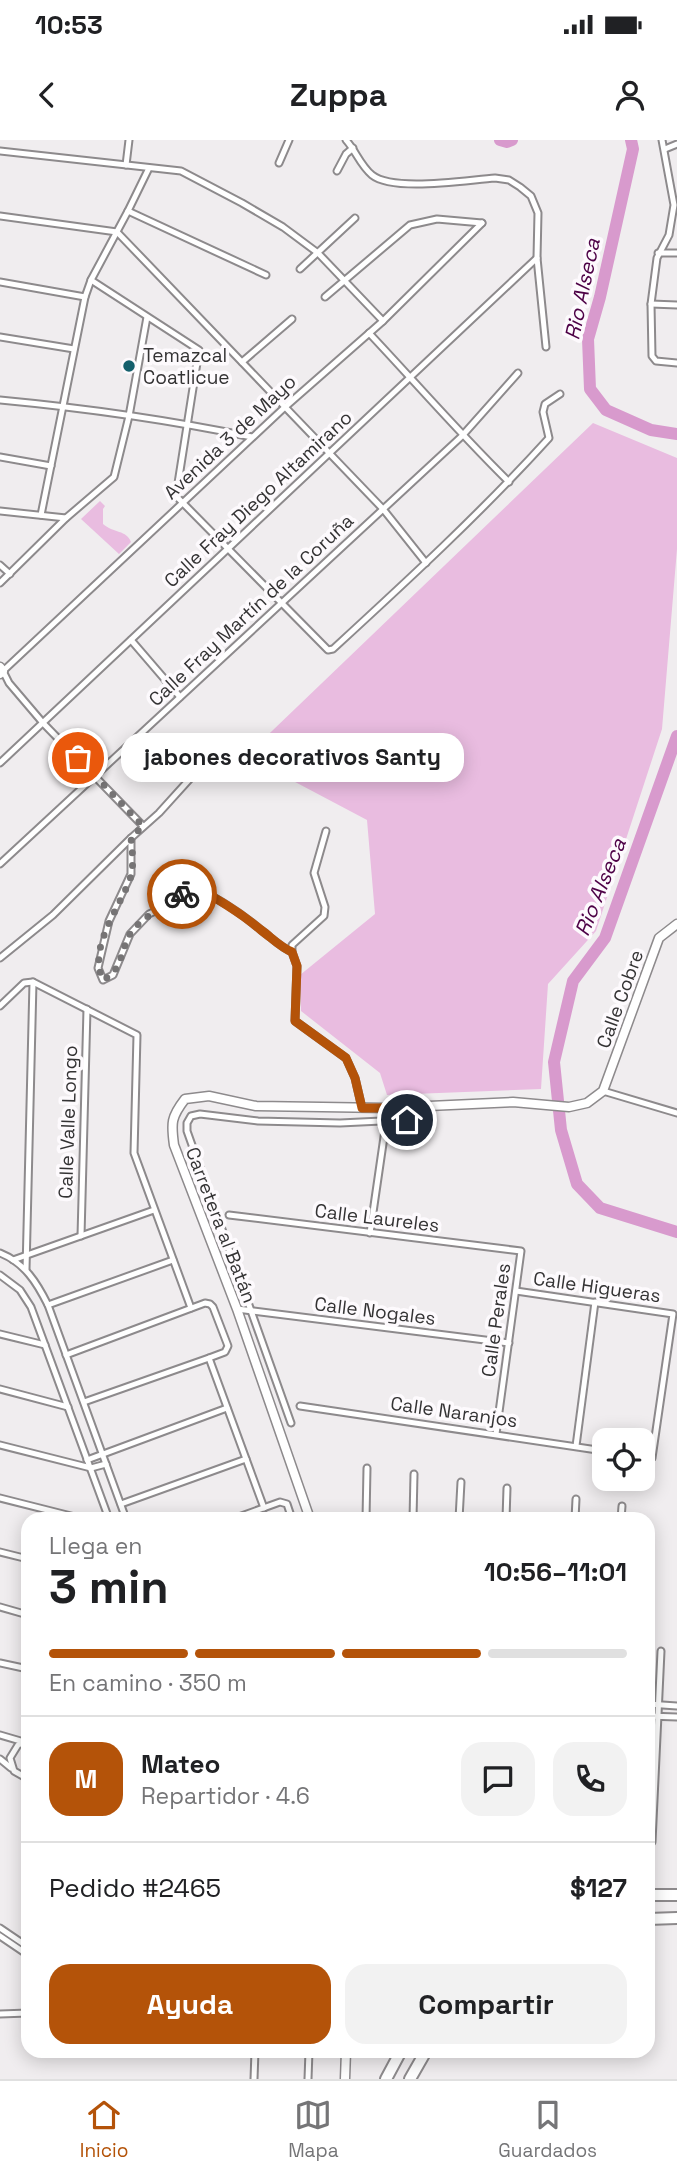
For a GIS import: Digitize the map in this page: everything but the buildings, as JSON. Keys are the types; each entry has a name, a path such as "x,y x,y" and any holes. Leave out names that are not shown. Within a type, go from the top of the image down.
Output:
{"highway":[{"path":"655,1895 677,1895"},
{"path":"655,1919 677,1918"},
{"path":"386,2079 397,2058"},
{"path":"410,2079 422,2058"}],"street":[{"path":"126,165 128,140"},
{"path":"279,163 289,140"},
{"path":"346,140 354,148 362,165 373,176 392,183 495,178 509,180 531,196 538,213 537,258 546,347"},
{"path":"662,140 676,204 669,235 658,253 651,304 652,356 656,361 677,363"},
{"path":"665,149 677,144"},
{"path":"337,171 346,154 354,148"},
{"path":"0,150 181,172 242,203 318,253 383,321"},
{"path":"41,515 85,297 91,280 149,168"},
{"path":"128,211 266,275"},
{"path":"0,216 117,232 383,509 426,564"},
{"path":"300,269 355,218"},
{"name":"Avenida 3 de Mayo","path":"1,671 252,437 383,321 482,223 437,219 410,225 345,279"},
{"path":"658,253 677,253"},
{"name":"Calle Fray Diego Altamirano","path":"0,763 537,258"},
{"path":"325,297 345,279"},
{"path":"91,280 199,350 176,496 328,650 333,649 426,564 509,482 549,438 543,412 545,404 560,394"},
{"path":"0,282 85,297"},
{"path":"651,304 677,305"},
{"path":"0,583 66,518 114,477 148,317"},
{"path":"242,362 292,318"},
{"path":"369,333 411,376 462,436 509,482"},
{"path":"0,337 74,349"},
{"name":"Calle Fray Martín de la Coruña","path":"0,864 462,436 518,373"},
{"path":"0,400 187,424 252,437"},
{"path":"0,457 51,466"},
{"path":"0,511 66,518"},
{"path":"0,565 10,574"},
{"path":"131,640 180,697"},
{"path":"1,671 43,723 143,826"},
{"path":"0,958 53,915 159,813 225,740"},
{"path":"326,831 314,873 325,906 324,916 292,945 297,966 295,1021 346,1058 355,1078 362,1108"},
{"path":"131,838 131,874 109,920 98,968 103,980 113,975 130,934 149,914 168,905 192,886 208,893 260,928 282,948 292,952"},
{"name":"Calle Cobre","path":"603,1091 659,938 677,924"},
{"path":"0,1006 24,983 33,982 137,1035 134,1153 191,1308"},
{"path":"26,1270 33,982"},
{"name":"Calle Valle Longo","path":"81,1236 87,1009"},
{"path":"603,1091 677,1114"},
{"name":"Carretera al Batán","path":"308,1512 237,1309 174,1145 171,1127 174,1113 185,1099 209,1096 256,1106 386,1108 513,1102 569,1107 587,1103 603,1091"},
{"path":"384,1121 386,1108"},
{"path":"291,1423 187,1131 187,1123 191,1116 200,1114 258,1121 340,1123 423,1119"},
{"path":"370,1233 385,1130"},
{"path":"13,1260 154,1210"},
{"name":"Calle Laureles","path":"229,1215 521,1251"},
{"name":"Calle Perales","path":"496,1434 521,1251"},
{"path":"0,1253 26,1270 48,1305 124,1512"},
{"path":"48,1305 173,1259"},
{"path":"0,1275 20,1290 31,1307 106,1512"},
{"name":"Calle Higueras","path":"516,1291 673,1314 655,1437"},
{"path":"576,1447 595,1303"},
{"path":"66,1354 191,1308 210,1304 228,1346 225,1352 209,1359 83,1402"},
{"name":"Calle Nogales","path":"237,1309 509,1343"},
{"path":"0,1334 45,1345"},
{"path":"209,1359 264,1508"},
{"path":"0,1389 68,1407"},
{"name":"Calle Naranjos","path":"300,1406 592,1449"},
{"path":"88,1460 227,1408"},
{"path":"0,1445 90,1468 106,1464"},
{"path":"121,1504 246,1459"},
{"path":"366,1512 367,1468"},
{"path":"413,1512 414,1474"},
{"path":"459,1512 461,1482"},
{"path":"506,1512 507,1488"},
{"path":"0,1498 55,1512"},
{"path":"575,1512 576,1499"},
{"path":"253,1512 284,1502 289,1512"},
{"path":"622,1506 622,1512"},
{"path":"0,1552 21,1557"},
{"path":"0,1607 21,1613"},
{"path":"655,1780 661,1651"},
{"path":"0,1662 21,1668"},
{"path":"655,1705 677,1706"},
{"path":"655,1717 677,1717"},
{"path":"0,1735 21,1741"},
{"path":"14,1772 10,1758 13,1750 21,1745"},
{"path":"0,1759 21,1776"},
{"path":"0,1928 21,1942"},
{"path":"0,1936 21,1950"},
{"path":"0,2014 21,2013"},
{"path":"254,2079 255,2058"},
{"path":"308,2079 309,2058"},
{"path":"345,2078 346,2058"}],"shaded area":[{"path":"593,423 677,458 677,549 662,729 596,931 548,984 541,1089 387,1095 380,1073 301,1011 300,975 375,914 367,820 246,756"},
{"path":"100,501 105,506 103,524 123,533 131,542 119,554 81,519"}],"waterway":[{"name":"Rio Alseca","path":"500,140 512,140"},
{"name":"Rio Alseca","path":"631,140 633,149 588,339 590,389 606,410 651,430 677,434"},
{"name":"Rio Alseca","path":"677,736 605,938 573,981 554,1062 561,1130 577,1184 600,1208 677,1232"}],"way so far":[{"path":"78,758 143,826 131,838 131,874 109,920 101,950 98,968 103,980 113,975 130,934 149,914 168,905 182,894"}],"place":[{"name":"Temazcal Coatlicue","path":"129,366"},
{"name":"jabones decorativos Santy","path":"78,758"}],"route":[{"path":"182,894 192,886 208,893 260,928 282,948 292,952 297,966 293,1013 295,1021 346,1058 355,1078 362,1108 386,1108 384,1121 407,1120"}]}
